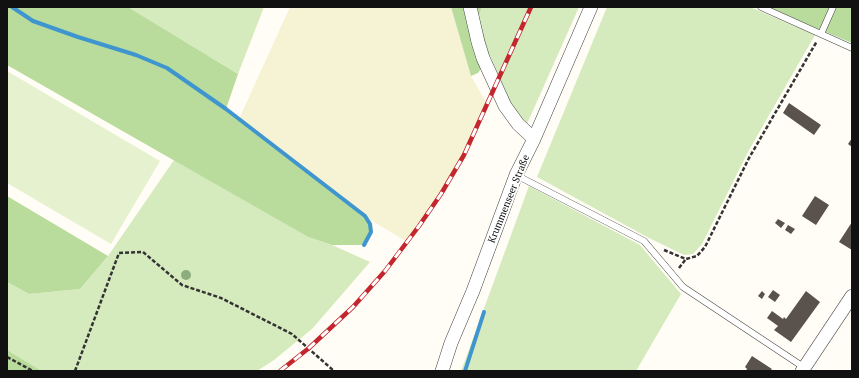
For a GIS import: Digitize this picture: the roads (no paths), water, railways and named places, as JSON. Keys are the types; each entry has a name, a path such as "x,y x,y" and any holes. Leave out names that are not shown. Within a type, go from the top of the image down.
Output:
{"street":[{"path":"470,7 483,58 505,106 518,124 534,139"},
{"name":"Krummenseer Straße","path":"442,371 451,343 473,291 516,175 534,139 591,7"},
{"path":"805,370 852,296"}],"lane":[{"path":"761,7 852,48"},
{"path":"821,34 833,7"},
{"path":"516,175 644,241 683,287 805,370"}],"waterway":[{"path":"12,7 33,21 136,55 167,68 226,109 365,216 370,224 371,232 364,245"},
{"path":"465,371 484,312"}],"railway":[{"path":"280,371 309,348 353,307 385,271 419,226 441,194 464,155 531,7"}]}
